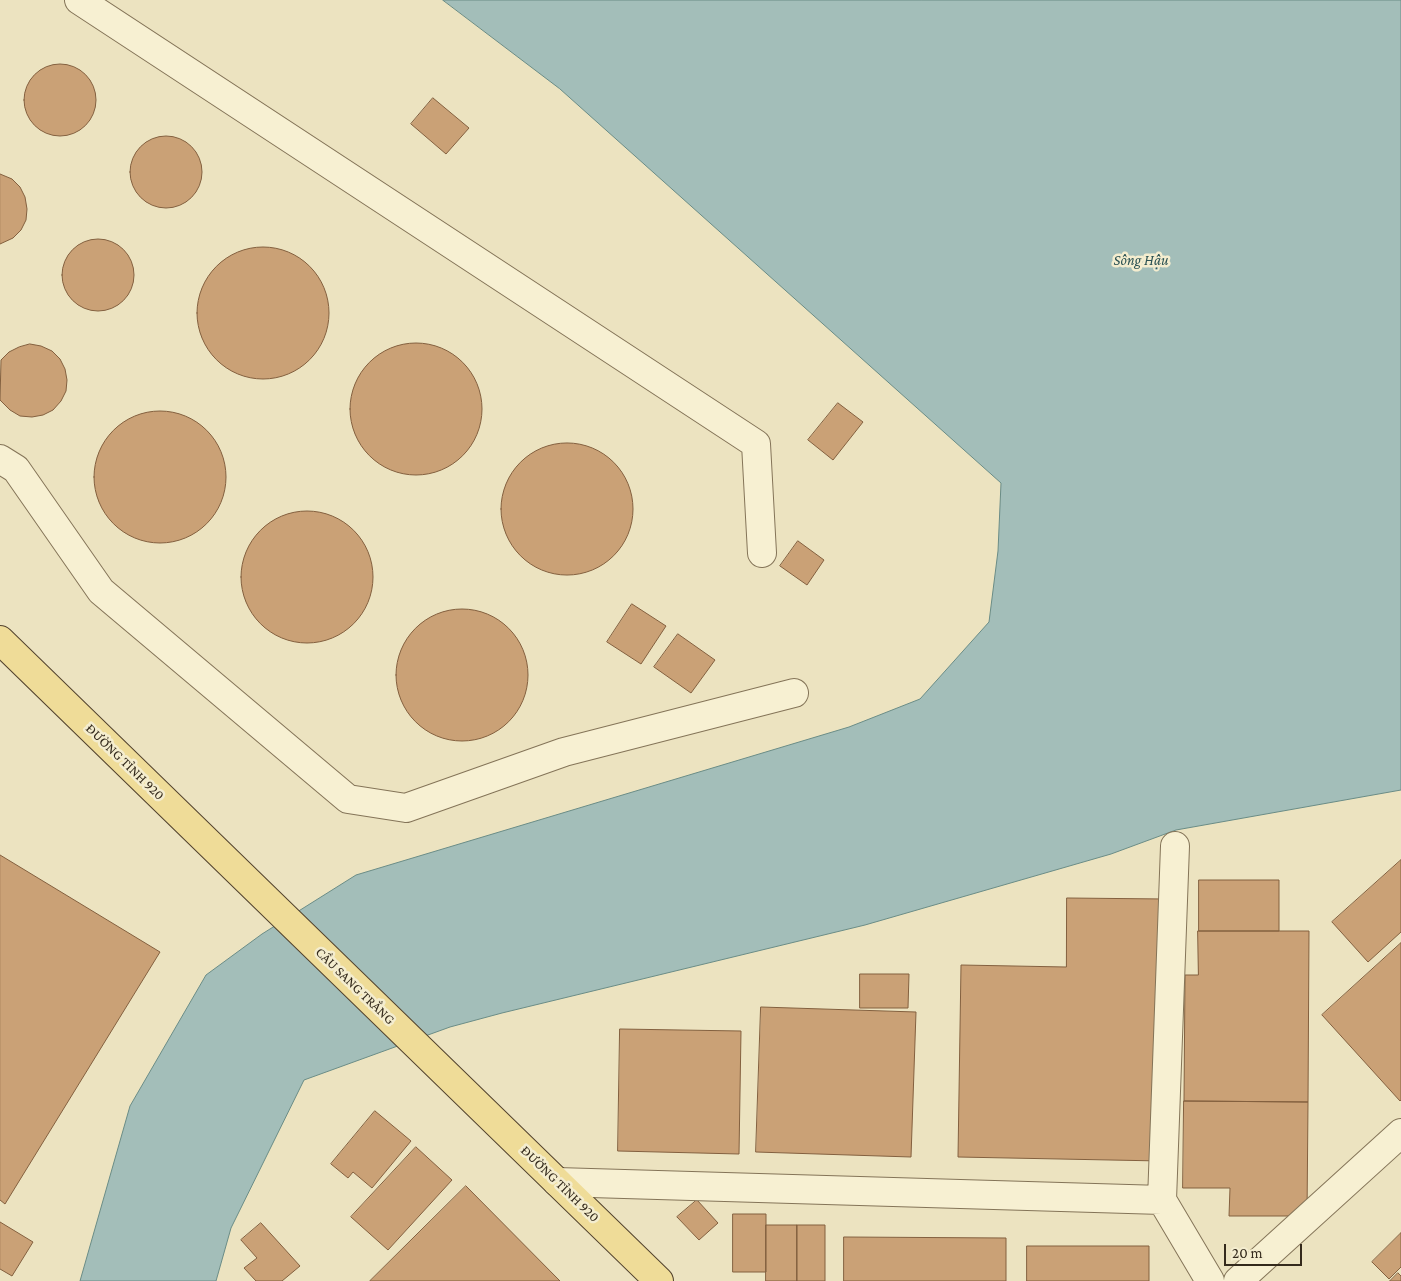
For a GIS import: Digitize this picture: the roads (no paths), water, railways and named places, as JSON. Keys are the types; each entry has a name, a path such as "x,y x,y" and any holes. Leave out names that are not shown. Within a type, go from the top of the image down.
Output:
{"main road":[{"name":"ĐƯỜNG TỈNH 920","path":"0,640 251,884"},
{"name":"CẦU SANG TRẮNG","path":"251,884 460,1088"},
{"name":"ĐƯỜNG TỈNH 920","path":"460,1088 659,1281"}],"lane":[{"path":"79,0 756,444 762,553"},
{"path":"0,459 16,469 101,591 348,799 406,808 564,752 794,693"},
{"path":"1175,846 1162,1200 1210,1281"},
{"path":"1238,1281 1401,1133"},
{"path":"557,1182 1162,1200"}],"water":[{"name":"Sông Hậu","path":"443,0 1401,0 1401,790 1176,830 1111,854 865,925 450,1027 304,1080 231,1228 216,1281 80,1281 130,1106 206,975 262,934 356,875 849,727 920,699 989,622 998,551 1001,483 560,89"}]}
